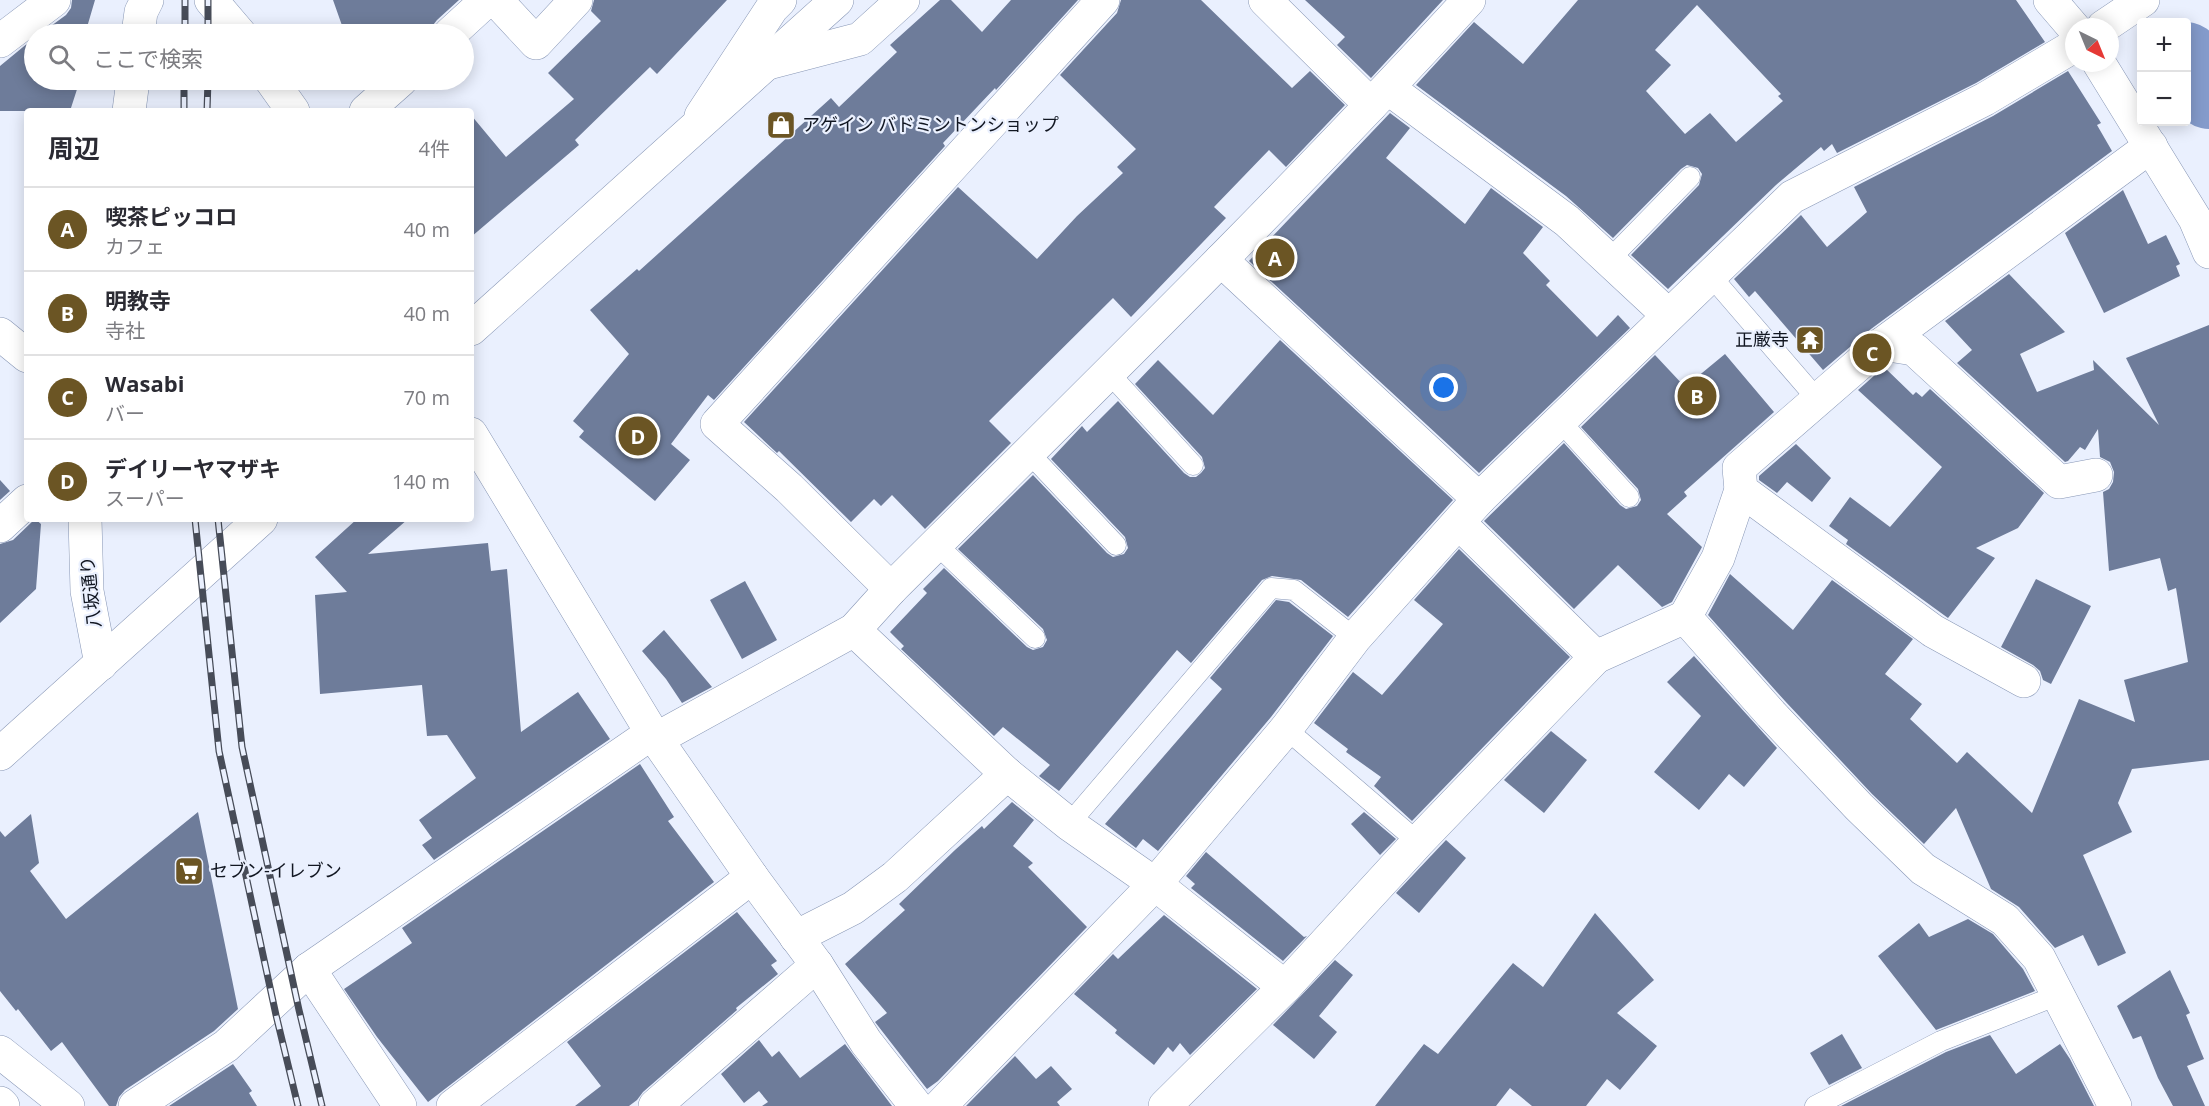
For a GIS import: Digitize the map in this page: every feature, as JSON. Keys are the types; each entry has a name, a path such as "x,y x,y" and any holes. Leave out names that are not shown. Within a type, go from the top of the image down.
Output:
{"street":[{"path":"0,41 54,0"},
{"path":"139,24 141,12 147,0"},
{"path":"211,0 231,24"},
{"path":"461,24 487,0"},
{"path":"496,0 536,43 576,0"},
{"path":"690,132 772,8 780,0"},
{"path":"474,326 837,0"},
{"path":"768,63 860,39 903,0"},
{"path":"891,589 789,488 717,424 1103,0"},
{"path":"1265,0 1379,97 1567,221 1668,315"},
{"path":"135,1106 226,1046 309,969 655,735 854,630 891,589 1221,260 1379,97 1469,0"},
{"path":"2050,0 2065,18"},
{"path":"2116,18 2143,0"},
{"path":"940,1106 1155,884 1286,729 1355,638 1469,511 1559,420 1792,196 1985,99 2065,51"},
{"path":"2105,72 2195,219 2209,252"},
{"path":"129,108 132,90"},
{"path":"278,90 291,108"},
{"path":"369,108 390,90"},
{"path":"1165,1106 1285,987 1418,842 1596,657 1684,617 1718,558 1741,490 1738,468 1882,344 2151,146"},
{"path":"1221,260 1469,511 1596,657"},
{"path":"1882,344 1914,349 2059,482 2096,475"},
{"path":"474,439 655,735 816,966 866,1042 916,1106"},
{"path":"1741,490 1933,631 2024,681"},
{"path":"0,526 24,504"},
{"name":"八坂通り","path":"86,522 87,591 101,664"},
{"path":"0,754 258,522"},
{"path":"1684,617 1843,790 1923,869 2005,920 2039,958 2112,1105"},
{"path":"854,630 1007,774 1070,824 1155,884 1285,987"},
{"path":"796,937 853,909 895,877 1007,774"},
{"path":"453,1106 752,877"},
{"path":"668,1102 816,966"},
{"path":"309,969 400,1106"},
{"path":"0,1052 68,1106"}],"lane":[{"path":"1608,260 1690,177"},
{"path":"1710,275 1817,399"},
{"path":"1108,372 1193,465"},
{"path":"1559,420 1629,496"},
{"path":"1028,452 1116,545"},
{"path":"936,544 1035,638"},
{"path":"1070,824 1270,588 1294,590 1355,638"},
{"path":"1286,729 1418,842"},
{"path":"1815,1106 1941,1041 2058,995"}],"building":[{"path":"72,0 95,0 88,24 54,24 71,8"},
{"path":"333,0 459,0 434,24 341,24"},
{"path":"594,0 727,0 657,74 650,67 575,140 579,145 474,234 474,119 506,157 574,99 548,73 601,21 591,11"},
{"path":"940,0 951,0 982,32 1011,0 1078,0 996,90 995,88 943,143 945,146 714,400 708,395 671,444 690,460 655,501 579,437 584,431 573,421 629,354 590,310 637,269 639,271 831,98 839,107 897,52 890,45"},
{"path":"1121,0 1201,0 1292,88 1310,71 1345,105 1286,167 1269,150 1214,207 1226,218 1131,317 1113,298 989,421 1011,443 925,529 892,495 881,506 874,499 851,522 779,451 777,453 744,422 958,187 1037,259 1077,216 1123,173 1117,167 1136,149 1060,75 1117,13"},
{"path":"1305,0 1443,0 1371,78 1337,45 1345,37"},
{"path":"1578,0 2016,0 2045,42 1976,83 1837,153 1832,144 1824,151 1821,147 1776,185 1668,289 1631,255 1699,185 1702,174 1698,168 1687,165 1681,169 1613,238 1566,196 1416,85 1474,22 1523,64","holes":["1697,5 1781,94 1778,96 1783,101 1736,142 1710,113 1685,134 1646,91 1671,65 1655,50"]},
{"path":"24,46 24,90 77,90 71,108 24,108 24,111 0,111 0,66"},
{"path":"2069,72 2101,123 2097,125 2112,151 1871,329 1823,370 1755,291 1749,297 1734,279 1801,215 1827,247 1867,212 1854,187 1993,116"},
{"path":"1390,113 1410,128 1386,158 1465,224 1491,188 1543,227 1523,253 1550,281 1546,285 1597,337 1618,315 1630,328 1479,473 1249,261"},
{"path":"2123,190 2148,244 2166,235 2180,264 2176,266 2180,276 2104,313 2065,233"},
{"path":"2009,274 2065,332 2020,354 2037,392 2094,370 2093,360 2159,425 2126,358 2209,325 2209,760 2132,769 2118,803 2132,832 2083,855 2126,953 2098,966 2083,935 2055,948 2019,907 1991,889 1956,808 1924,844 1872,794 1708,615 1730,574 1793,630 1832,580 1913,639 1885,674 1922,704 1910,719 1957,763 1967,752 2032,813 2079,699 2135,722 2124,680 2188,662 2176,588 2168,591 2160,558 2109,571 2103,492 2109,489 2113,482 2114,472 2110,462 2100,457 2098,429 2085,450 2080,447 2065,462 1957,363 1972,350 1945,321"},
{"path":"1280,340 1453,500 1348,617 1301,580 1272,576 1262,580 1191,663 1177,650 1059,791 1039,776 1050,765 1003,727 994,736 901,649 904,646 890,632 927,593 923,589 944,568 1027,647 1033,650 1043,647 1047,640 1043,629 958,549 1033,475 1107,553 1113,557 1124,554 1128,548 1125,537 1051,459 1082,426 1087,432 1118,401 1184,473 1190,477 1196,477 1205,468 1202,457 1135,384 1158,360 1213,415"},
{"path":"1725,354 1774,412 1684,492 1687,496 1667,514 1702,547 1672,602 1662,607 1618,565 1574,609 1484,521 1564,443 1620,505 1626,509 1637,506 1641,500 1638,489 1581,427 1655,355 1685,387"},
{"path":"1884,367 1913,395 1916,392 1922,397 1930,389 2044,493 2018,528 1976,548 1995,558 1948,618 1846,544 1848,540 1829,526 1850,497 1890,527 1942,467 1858,390"},
{"path":"1796,444 1831,478 1812,502 1787,482 1777,493 1759,480 1759,476"},
{"path":"0,480 10,491 0,500"},
{"path":"32,522 41,524 36,589 0,623 0,544 13,540"},
{"path":"354,522 405,522 368,554 488,543 491,571 507,569 521,732 578,692 610,739 434,860 422,845 432,838 419,820 476,778 447,735 427,736 422,685 320,694 315,595 347,592 315,557"},
{"path":"1459,549 1570,657 1412,821 1374,786 1381,777 1346,752 1348,749 1314,723 1353,672 1382,695 1443,624 1414,600"},
{"path":"2036,579 2091,606 2051,684 2043,680 2040,671 2033,665 2001,647"},
{"path":"745,581 777,640 742,659 710,600"},
{"path":"1276,600 1289,602 1333,636 1271,717 1158,851 1143,839 1136,848 1105,824 1222,689 1210,678"},
{"path":"664,630 712,687 682,703 666,679 642,651"},
{"path":"1694,656 1777,748 1744,787 1729,774 1699,810 1654,772 1701,716 1667,682"},
{"path":"1551,731 1587,760 1544,813 1504,780"},
{"path":"640,764 674,817 668,821 714,882 428,1102 377,1037 344,989 412,943 402,928"},
{"path":"1012,802 1034,820 1013,846 1033,863 1028,867 1087,927 938,1081 927,1089 875,1022 887,1013 845,964 905,910 899,904 955,850 982,826 984,829"},
{"path":"198,812 238,1009 214,1031 125,1090 116,1106 109,1106 62,1042 51,1051 18,1009 16,1011 0,991 0,831 5,837 31,814 39,863 30,871 66,919"},
{"path":"1364,812 1396,839 1380,855 1351,824"},
{"path":"1446,840 1466,858 1419,913 1396,893"},
{"path":"1206,852 1304,937 1307,936 1283,961 1191,888 1195,884 1186,876"},
{"path":"737,912 777,961 771,965 778,974 736,1008 737,1010 629,1106 575,1106 601,1086 567,1042"},
{"path":"1595,913 1654,980 1617,1013 1657,1046 1620,1090 1607,1079 1586,1106 1532,1106 1510,1088 1496,1106 1375,1106 1424,1044 1438,1054 1513,963 1543,987"},
{"path":"1164,915 1257,989 1190,1055 1180,1043 1173,1052 1168,1047 1154,1065 1115,1033 1117,1030 1074,994 1113,954 1118,959"},
{"path":"1968,919 1993,934 2023,969 2035,991 1936,1030 1878,956 1919,923 1929,937"},
{"path":"1335,960 1353,975 1319,1016 1337,1032 1314,1059 1273,1025"},
{"path":"2170,970 2190,1013 2186,1015 2204,1059 2187,1066 2205,1106 2173,1106 2158,1078 2141,1036 2133,1039 2117,1006"},
{"path":"1842,1034 1862,1068 1829,1085 1810,1053"},
{"path":"1990,1035 2016,1074 2060,1044 2094,1106 1841,1106 1946,1052"},
{"path":"759,1040 772,1057 779,1051 800,1078 845,1044 892,1106 762,1106 768,1102 759,1091 744,1103 721,1074"},
{"path":"1015,1056 1036,1079 1051,1066 1072,1089 1057,1102 1060,1106 966,1106"},
{"path":"233,1064 252,1091 249,1093 257,1106 169,1106"}],"waterway":[{"path":"2191,65 2209,94"}],"railway":[{"path":"185,0 185,24"},
{"path":"208,0 208,24"},
{"path":"184,90 184,108"},
{"path":"207,108 208,90"},
{"path":"195,522 219,751 298,1106"},
{"path":"218,522 242,747 322,1106"}],"place":[{"name":"アゲイン バドミントンショップ","path":"781,125"},
{"name":"喫茶ピッコロ","path":"1275,258"},
{"name":"正厳寺","path":"1810,340"},
{"name":"Wasabi","path":"1872,353"},
{"name":"明教寺","path":"1697,396"},
{"name":"デイリーヤマザキ","path":"638,436"},
{"name":"セブン-イレブン","path":"189,871"}]}
